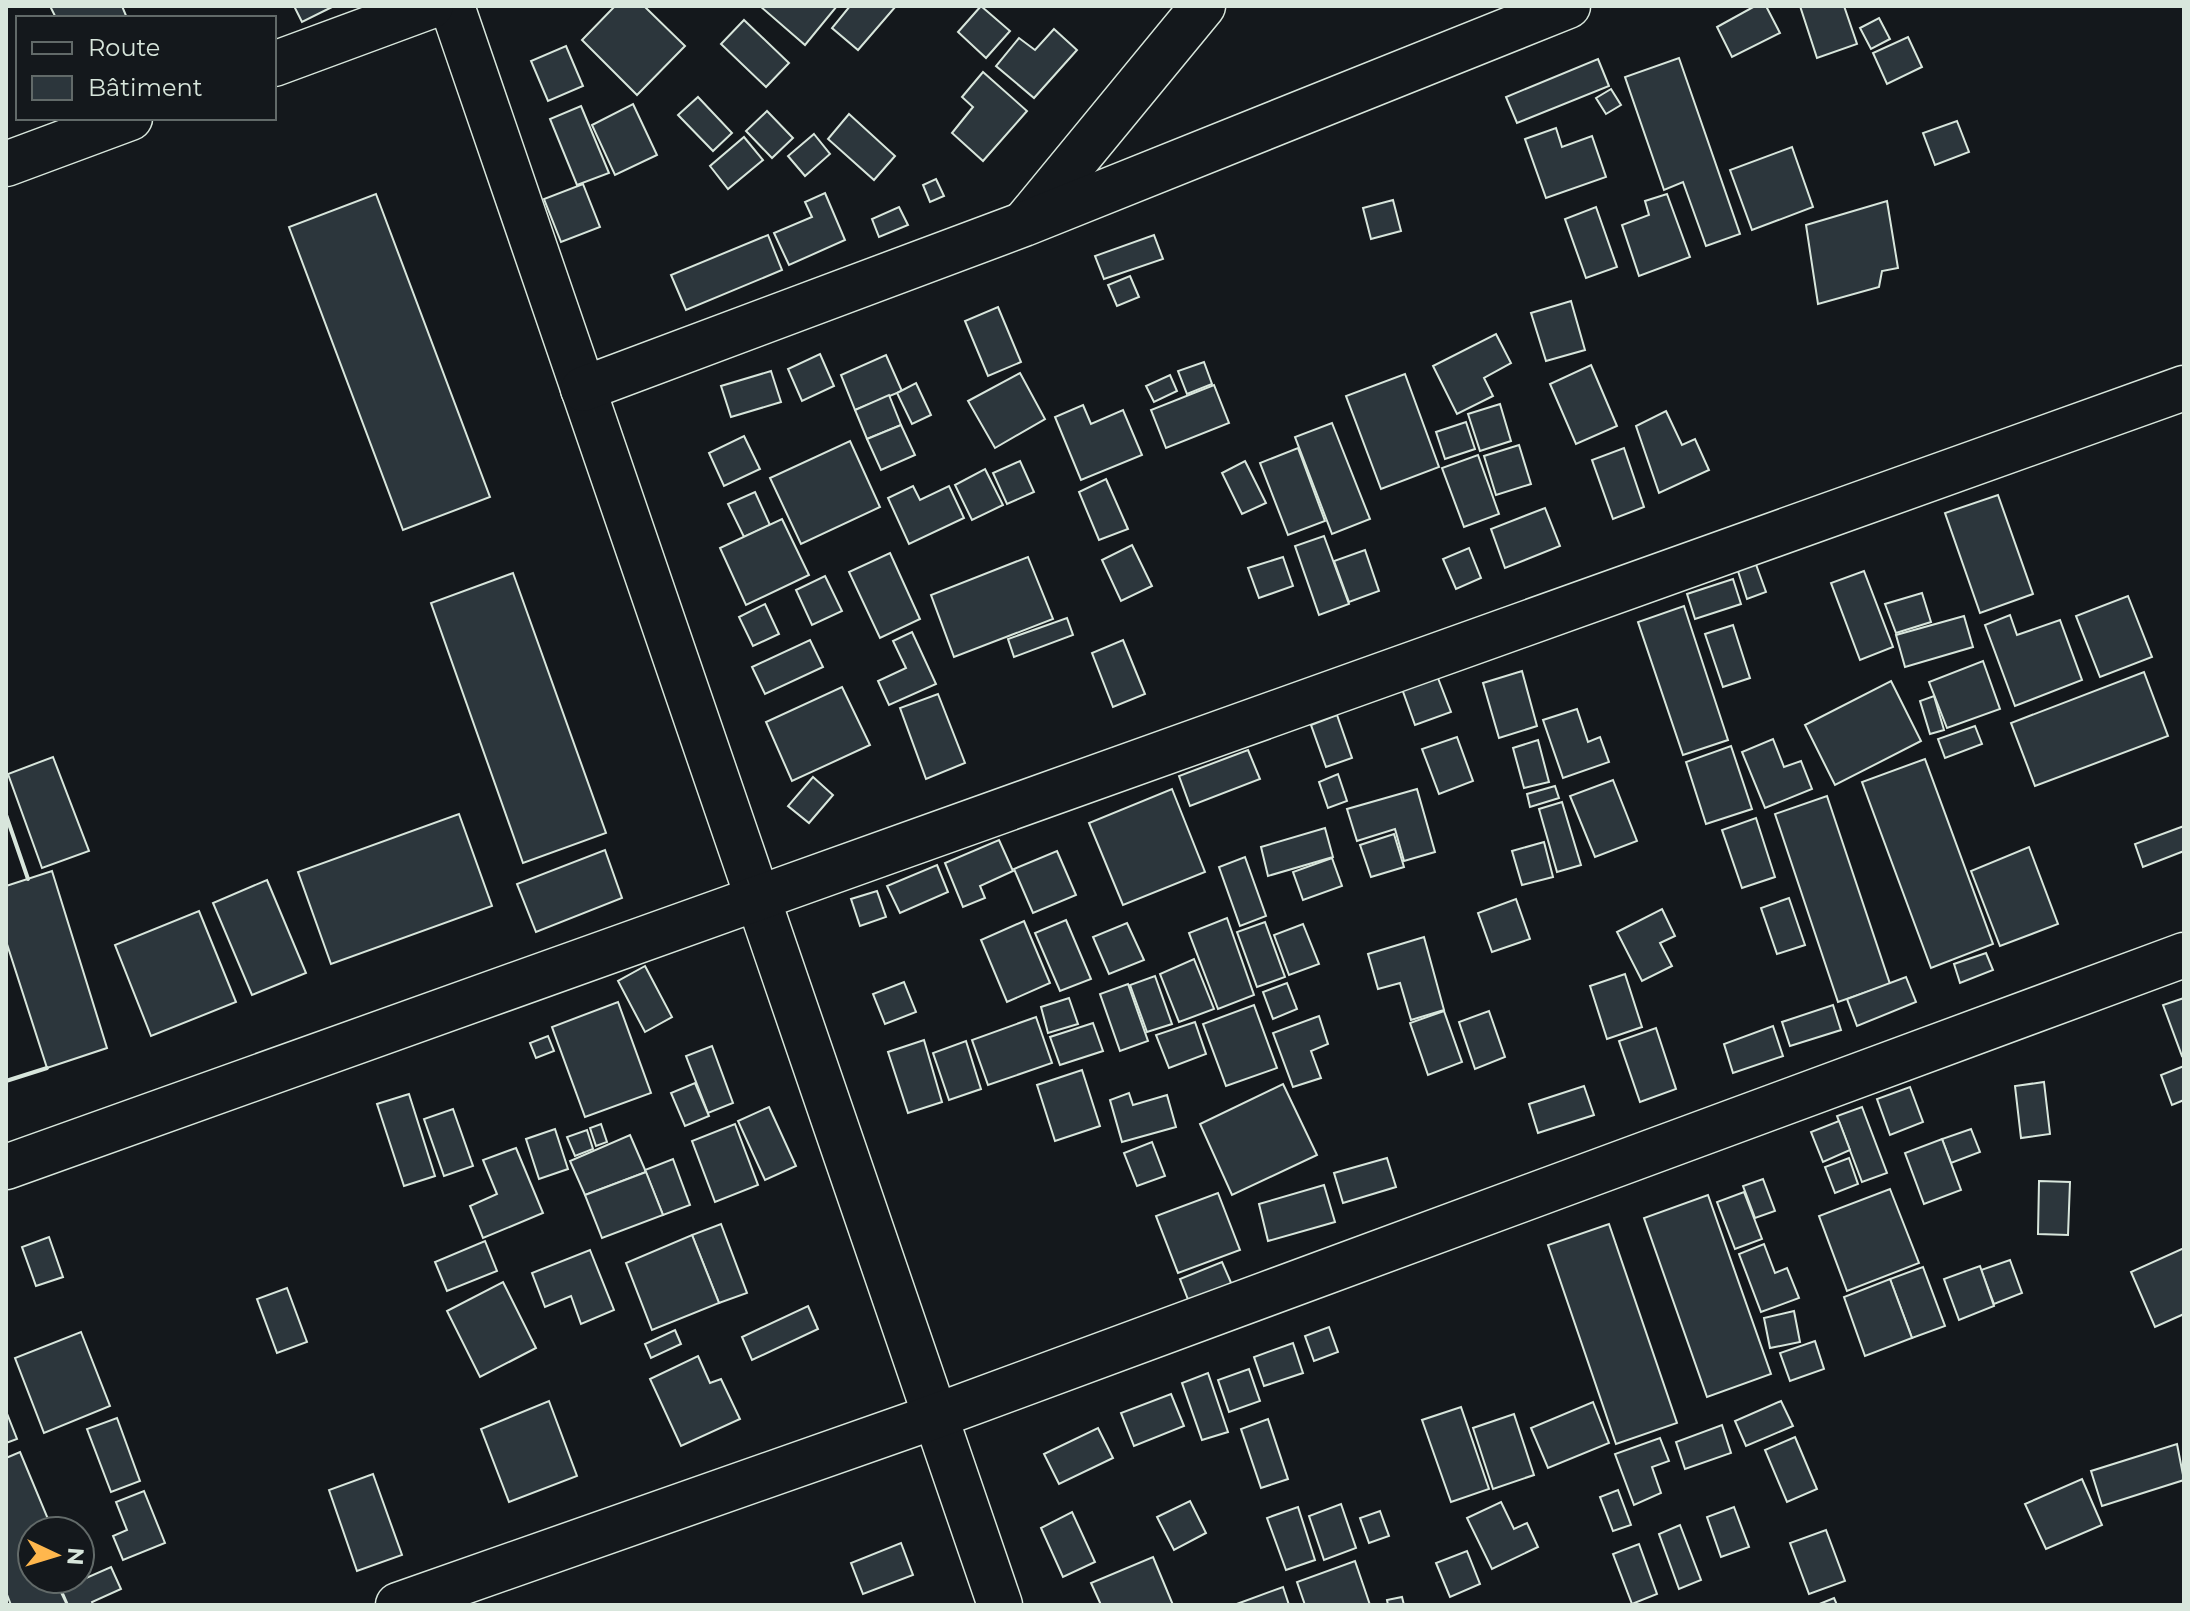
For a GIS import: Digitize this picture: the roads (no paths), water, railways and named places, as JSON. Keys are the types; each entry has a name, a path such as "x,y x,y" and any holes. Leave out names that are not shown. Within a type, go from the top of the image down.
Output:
{"street":[{"path":"276,63 431,6"},
{"path":"452,6 1000,1605"},
{"path":"1024,224 1203,6"},
{"path":"583,389 1024,224 1568,6"},
{"path":"6,164 125,120"},
{"path":"6,1167 2184,388"},
{"path":"398,1605 936,1416 2184,955"}]}
